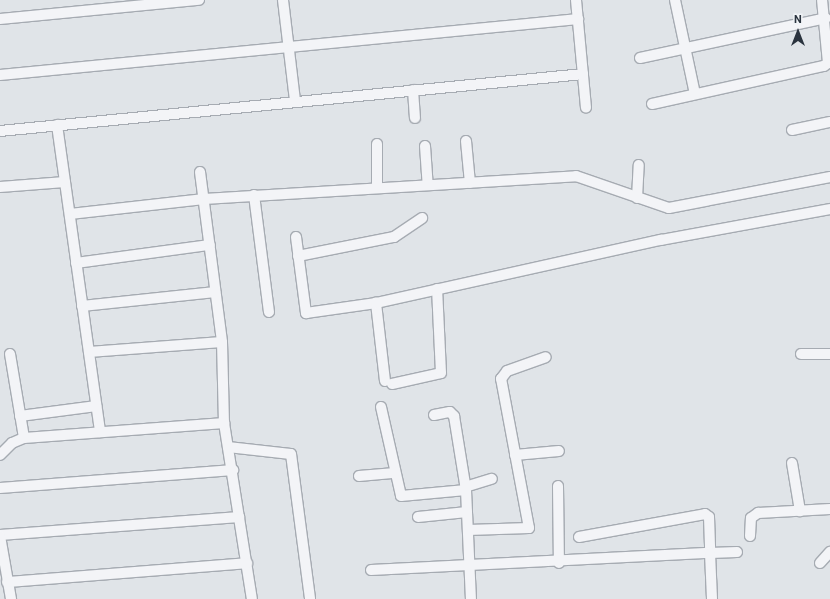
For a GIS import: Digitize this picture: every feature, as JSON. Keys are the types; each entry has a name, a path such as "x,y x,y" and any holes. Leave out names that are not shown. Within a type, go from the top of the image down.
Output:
{"street":[{"path":"0,19 199,0"},
{"path":"283,0 294,101"},
{"path":"576,0 586,108"},
{"path":"675,0 695,94"},
{"path":"652,104 824,66 828,63 826,18 822,0"},
{"path":"0,75 578,18"},
{"path":"640,58 826,18"},
{"path":"0,131 294,101 583,74"},
{"path":"413,90 415,118"},
{"path":"792,130 830,122"},
{"path":"57,126 100,432"},
{"path":"466,141 470,182"},
{"path":"377,144 377,188"},
{"path":"425,146 428,185"},
{"path":"637,198 638,165"},
{"path":"200,172 222,342 224,423 233,470 252,599"},
{"path":"70,214 254,195 576,176 669,208 830,177"},
{"path":"0,187 65,182"},
{"path":"254,195 269,312"},
{"path":"296,237 306,313 376,303 661,240 830,209"},
{"path":"298,256 394,237 422,218"},
{"path":"76,263 210,245"},
{"path":"376,303 389,383 440,373 437,289"},
{"path":"82,306 216,292"},
{"path":"89,352 222,342"},
{"path":"10,354 24,438"},
{"path":"801,354 830,354"},
{"path":"468,530 529,528 501,379 507,372 546,357"},
{"path":"20,416 96,406"},
{"path":"381,407 401,496 465,489 492,479"},
{"path":"434,415 450,412 454,416 465,489 471,567 471,599"},
{"path":"0,455 12,443 24,438 224,423"},
{"path":"228,447 291,454 310,599"},
{"path":"515,455 559,451"},
{"path":"792,463 800,511"},
{"path":"0,488 233,470"},
{"path":"359,476 395,473"},
{"path":"558,486 559,563"},
{"path":"750,536 753,515 830,509"},
{"path":"418,517 467,512"},
{"path":"580,537 705,514 709,517 712,599"},
{"path":"10,599 0,535 239,517"},
{"path":"371,570 559,563 738,552"},
{"path":"820,563 830,552"},
{"path":"8,582 246,563"}]}
